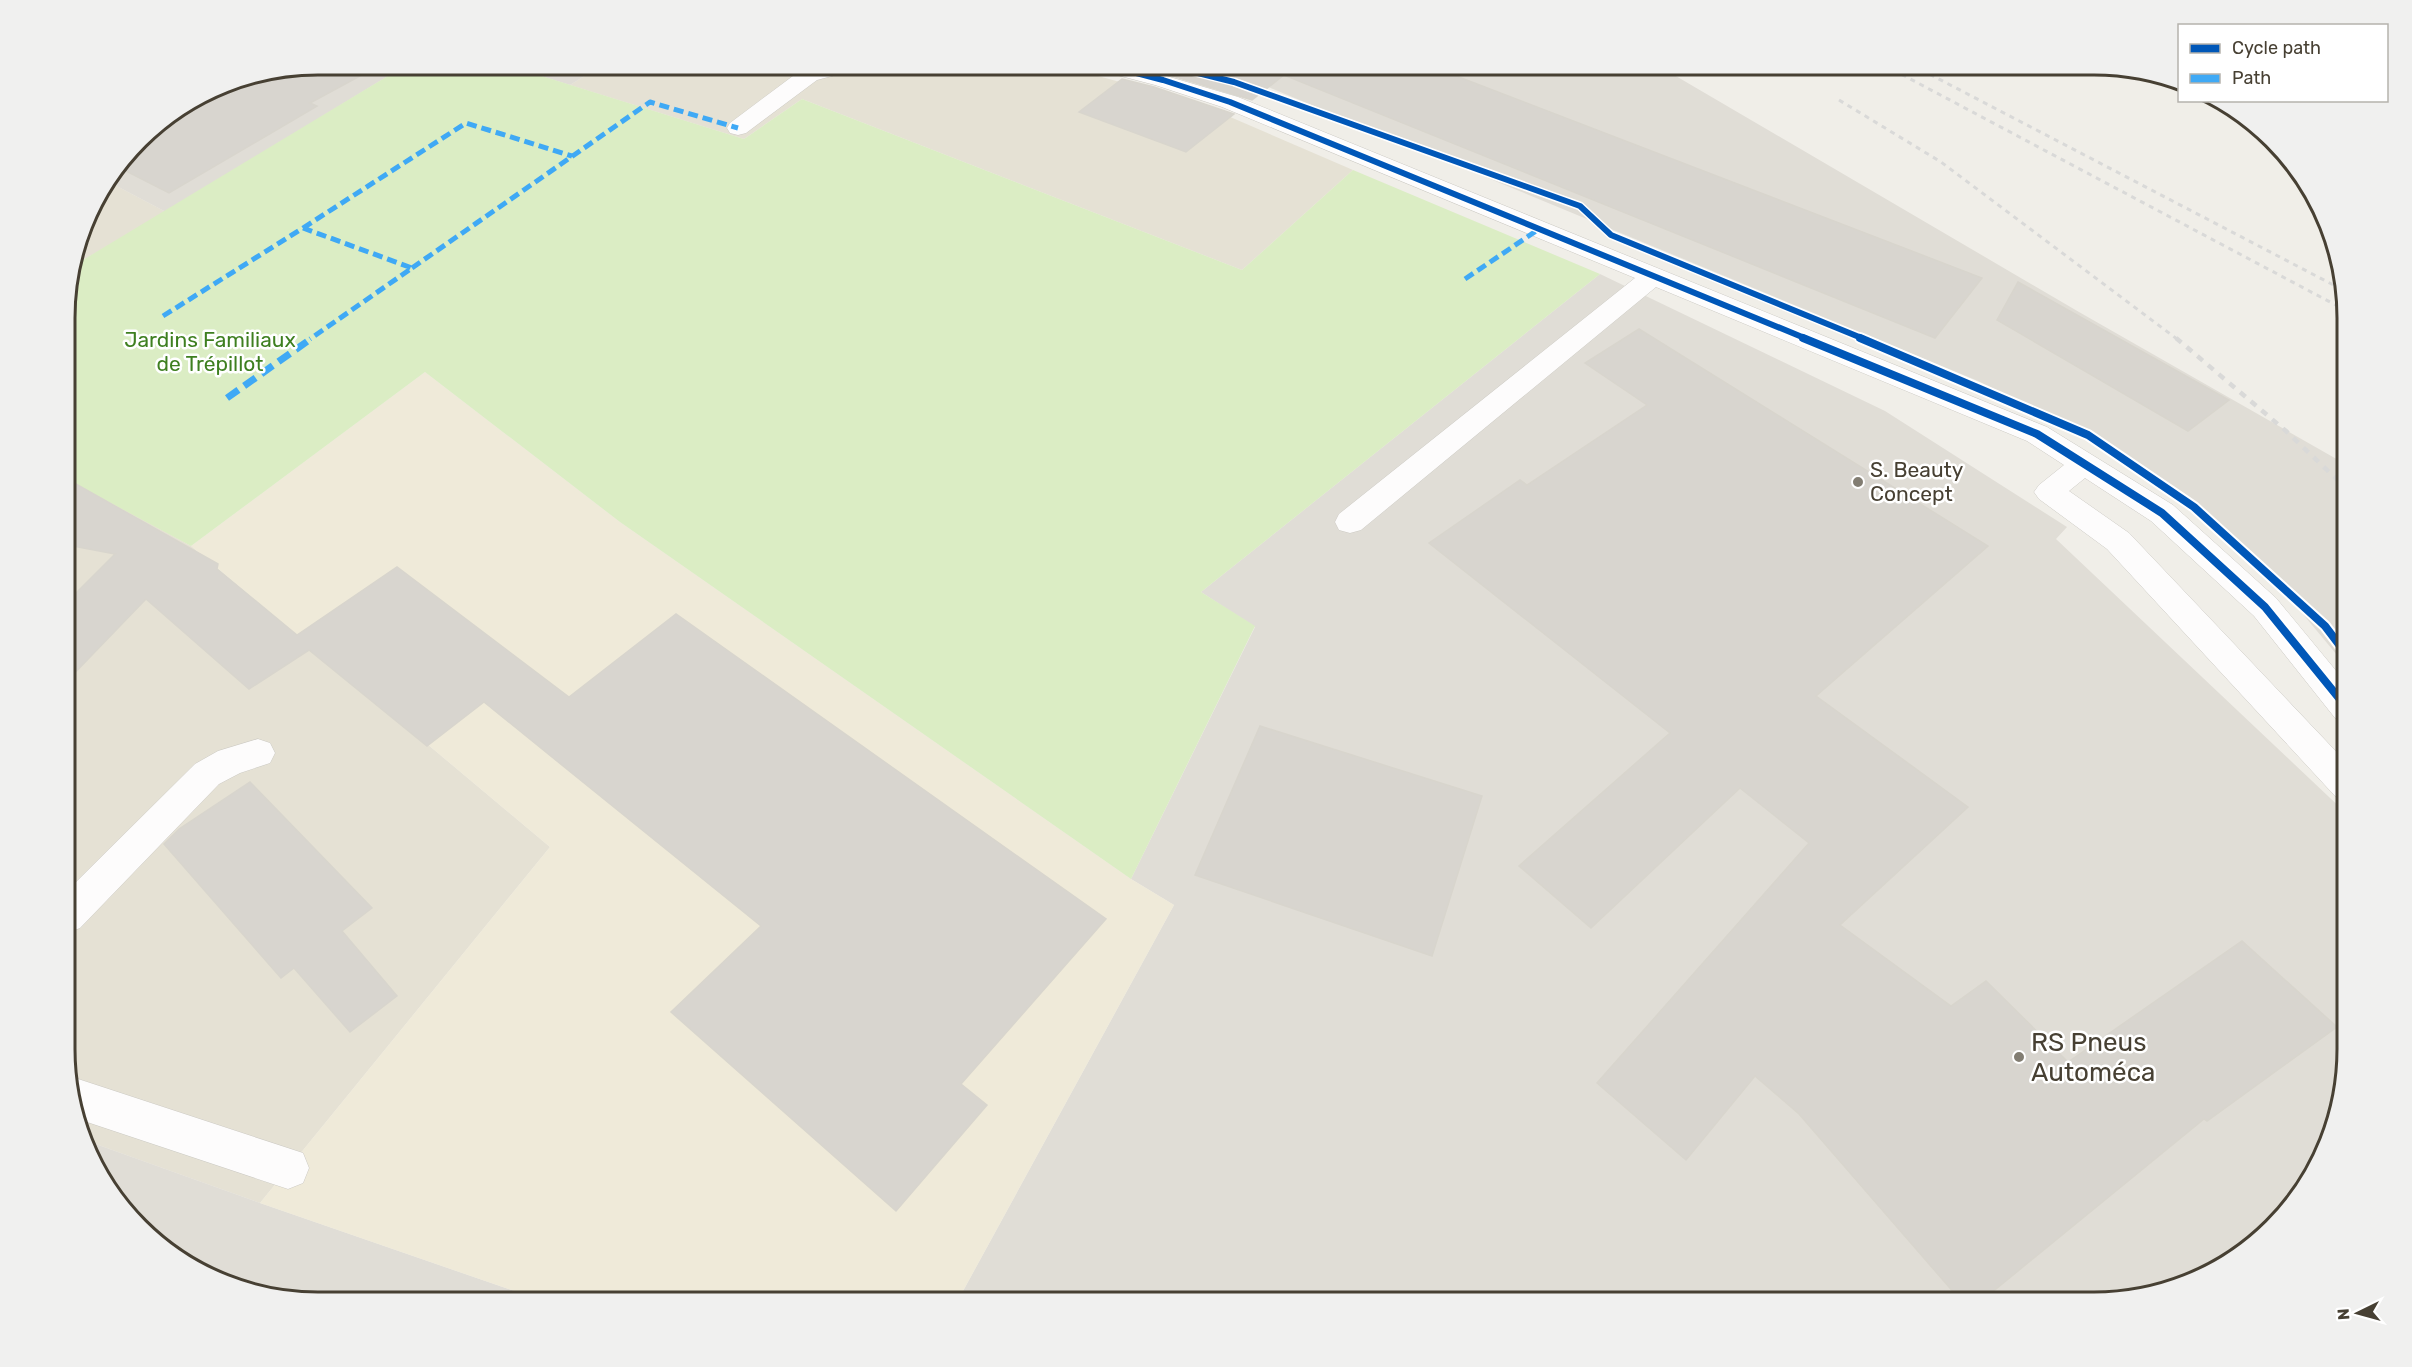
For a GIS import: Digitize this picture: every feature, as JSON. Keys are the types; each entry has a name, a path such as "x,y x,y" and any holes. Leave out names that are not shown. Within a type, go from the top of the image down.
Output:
{"street":[{"path":"738,128 809,75"},
{"path":"1145,75 1230,102 2037,434 2162,513 2265,607 2337,696"},
{"path":"1350,522 1653,276"},
{"path":"2085,464 2049,492 2118,541 2337,775"},
{"path":"75,908 207,774 230,761 258,753"},
{"path":"81,1100 288,1168"}],"shaded area":[{"path":"318,75 390,75 166,212 115,185 146,146 183,116 211,100 255,83 287,77"},
{"path":"538,75 586,75 570,85"},
{"path":"586,75 1094,75 1200,104 1353,170 1242,270 802,99 744,139 570,85"},
{"path":"1229,75 1674,75 2079,312 2337,459 2337,655 2302,613 2254,564 2203,519 2150,479 2094,442 2036,409 1978,381 1254,81"},
{"path":"115,185 166,212 82,261 100,211"},
{"path":"1600,274 1885,411 2067,527 2056,539 2337,805 2335,1080 2329,1112 2312,1156 2287,1197 2266,1221 2242,1242 2187,1273 2157,1284 2125,1290 2094,1292 962,1292 1174,905 1131,879 1255,627 1201,592"},
{"path":"425,372 620,522 1131,879 1174,905 962,1292 517,1292 260,1203 550,847 191,546"},
{"path":"75,482 191,546 550,847 260,1203 95,1144 83,1112 77,1080 75,1049"},
{"path":"95,1144 517,1292 318,1292 287,1290 240,1279 211,1267 183,1251 146,1221 116,1184"}],"green space":[{"name":"Jardins Familiaux de Trépillot","path":"389,75 538,75 744,139 802,99 1242,270 1353,170 1600,274 1201,592 1255,626 1131,879 620,522 425,372 191,546 75,484 75,318 82,261"}],"building":[{"path":"362,75 310,103 317,106 169,193 125,170 146,146 183,116 211,100 255,83 287,77"},
{"path":"1169,75 1284,75 1252,100"},
{"path":"1284,75 1454,75 1982,278 1935,338"},
{"path":"1122,79 1154,87 1234,114 1186,152 1079,112"},
{"path":"2018,282 2229,400 2188,431 1997,320"},
{"path":"1639,329 1988,546 1816,696 1968,807 1840,925 1951,1006 1986,981 2068,1062 2242,941 2337,1027 2207,1121 2204,1119 1992,1292 1953,1292 1799,1114 1755,1076 1686,1160 1597,1083 1809,843 1740,788 1591,928 1519,866 1670,733 1429,543 1520,480 1527,485 1647,405 1585,363"},
{"path":"75,484 218,564 217,569 297,635 397,567 569,697 676,614 1106,919 961,1084 987,1105 896,1211 671,1012 761,926 484,702 427,746 309,650 249,689 146,599 75,673 75,594 115,554 75,546"},
{"path":"1260,726 1482,796 1432,956 1195,875"},
{"path":"250,782 372,908 342,931 397,996 350,1032 294,968 281,978 164,844 179,829"}],"railway":[{"path":"1903,75 2336,305"},
{"path":"1931,75 2335,286"},
{"path":"1839,100 1941,162 2177,339"},
{"path":"2176,338 2286,431 2337,479"}],"marked path":[{"path":"412,268 650,102 738,128"},
{"path":"303,228 466,123 572,156"},
{"path":"163,316 303,228 412,268 227,398"},
{"path":"1465,279 1539,229"}],"cycle path":[{"path":"1144,75 1230,102 2037,434 2162,513 2265,607 2337,696"},
{"path":"1206,75 1234,82 1580,206 1611,235 1785,306 2088,435 2194,507 2325,626 2337,642"}],"place":[{"name":"S. Beauty Concept","path":"1858,482"},
{"name":"RS Pneus Automéca","path":"2019,1057"}]}
